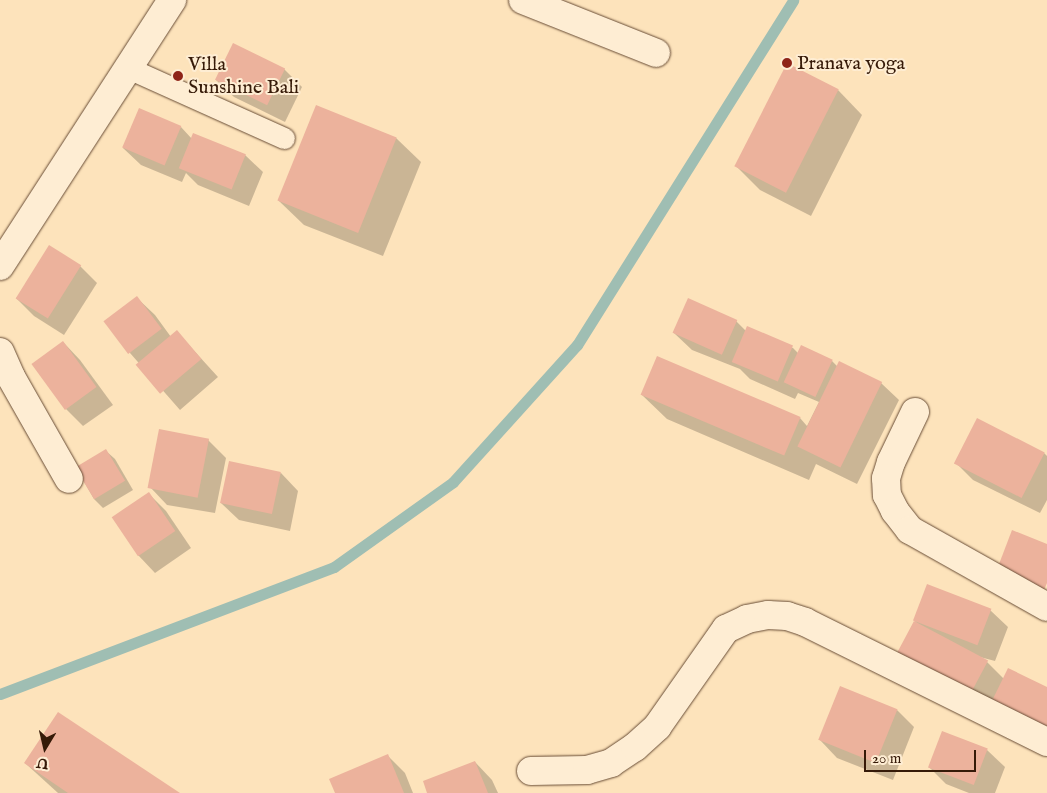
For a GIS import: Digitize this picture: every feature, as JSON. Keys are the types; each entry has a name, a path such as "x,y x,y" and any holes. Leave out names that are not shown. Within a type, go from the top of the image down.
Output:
{"street":[{"path":"0,266 172,0"},
{"path":"523,0 656,52"},
{"path":"0,352 11,377 69,479"},
{"path":"915,412 891,462 886,478 887,495 895,511 910,530 1047,607"},
{"path":"531,771 587,770 611,763 635,747 657,728 726,629 747,619 768,615 787,616 805,622 1047,742"}],"lane":[{"path":"128,68 284,138"}],"building":[{"path":"233,43 285,68 267,105 215,80"},
{"path":"787,63 839,89 786,193 734,166"},
{"path":"316,105 397,138 358,233 277,200"},
{"path":"139,108 181,126 165,166 122,148"},
{"path":"193,133 246,154 232,190 179,168"},
{"path":"49,245 81,265 48,319 16,298"},
{"path":"137,296 162,329 128,354 103,321"},
{"path":"688,298 737,320 722,355 673,333"},
{"path":"747,326 793,346 778,381 732,362"},
{"path":"177,330 201,359 160,394 136,365"},
{"path":"63,341 97,387 65,410 31,364"},
{"path":"801,345 833,360 815,397 784,382"},
{"path":"657,356 801,417 784,456 641,395"},
{"path":"839,361 882,382 840,467 797,446"},
{"path":"977,418 1045,453 1022,498 954,463"},
{"path":"159,429 209,439 198,498 148,488"},
{"path":"106,449 125,481 94,499 75,468"},
{"path":"229,461 281,472 272,514 220,503"},
{"path":"149,492 175,531 138,556 112,517"},
{"path":"1012,530 1047,544 1047,583 1044,590 996,572"},
{"path":"927,584 991,609 977,645 913,620"},
{"path":"914,621 988,660 970,694 896,655"},
{"path":"1008,668 1047,687 1047,737 988,709"},
{"path":"840,686 897,709 876,763 818,740"},
{"path":"58,712 180,793 68,793 24,763"},
{"path":"942,731 988,749 974,785 928,767"},
{"path":"388,754 404,793 335,793 329,779"},
{"path":"475,761 488,793 427,793 423,781"}],"waterway":[{"path":"0,694 334,567 453,482 577,345 793,0"}],"place":[{"name":"Pranava yoga","path":"787,63"},
{"name":"Villa Sunshine Bali","path":"178,76"}]}
